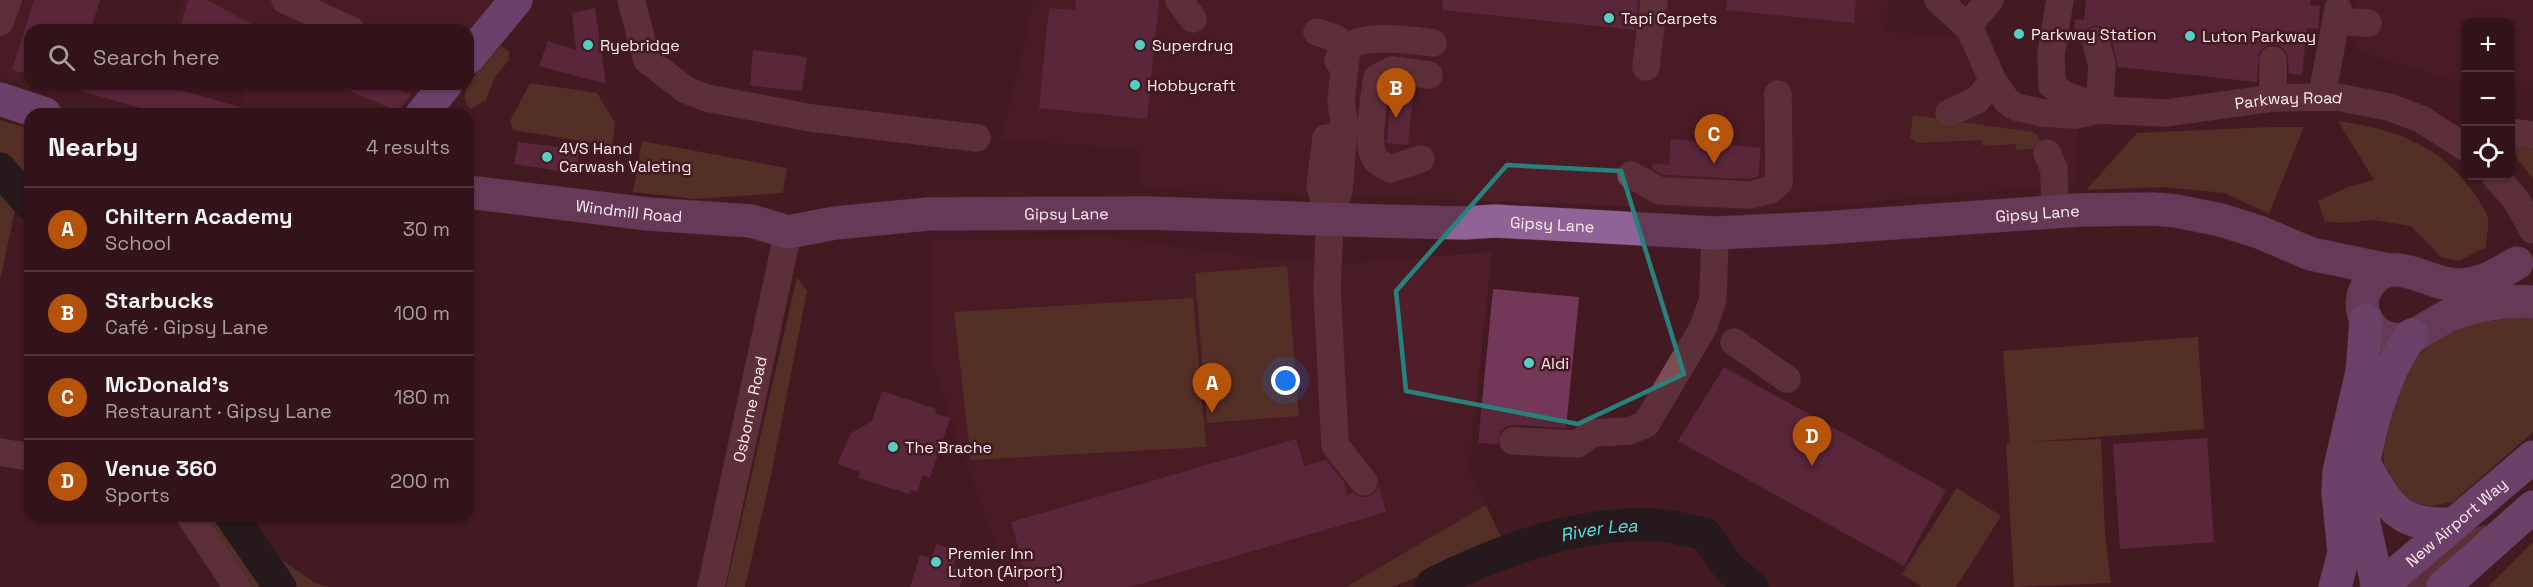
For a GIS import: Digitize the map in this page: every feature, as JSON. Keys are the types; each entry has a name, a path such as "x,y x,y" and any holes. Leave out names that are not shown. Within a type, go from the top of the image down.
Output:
{"highway":[{"path":"474,51 516,0"},
{"path":"427,108 441,90"},
{"path":"0,99 27,108"},
{"path":"2335,587 2344,553 2338,492 2339,472 2362,372 2364,315"},
{"path":"2379,587 2362,508 2365,465 2382,394 2400,351 2417,332"},
{"name":"New Airport Way","path":"2379,587 2533,456"},
{"path":"2365,465 2382,495 2393,509 2403,516 2416,523 2453,524"},
{"path":"2443,587 2523,516"}],"main road":[{"name":"Windmill Road","path":"474,193 648,214 751,221 788,232"},
{"name":"Gipsy Lane","path":"788,232 835,223 928,214 1148,213 1464,223 1494,221 1715,233 2055,212 2153,209 2221,220 2259,232 2311,254 2438,282 2465,284 2489,278 2525,252"},
{"path":"2525,252 2516,274 2520,286 2533,301"},
{"name":"Gipsy Lane","path":"2311,254 2336,278 2364,315"},
{"path":"2417,332 2428,321 2432,302 2430,292 2403,273 2378,274 2365,290 2364,315 2371,327 2386,337 2395,339 2417,332 2473,308 2512,300 2533,301"}],"street":[{"path":"0,22 8,0"},
{"path":"285,0 338,24"},
{"path":"631,0 647,60 686,90 707,98 811,118 977,138"},
{"path":"1646,67 1654,0"},
{"path":"1970,29 1975,17 1990,0"},
{"path":"2060,0 2051,54 2052,85 2062,95 2088,102 2101,110"},
{"path":"1941,2 1970,29 1993,81 2007,101 2016,107 2043,112 2075,115 2101,110"},
{"path":"2322,96 2337,15 2368,24"},
{"path":"1317,32 1335,38 1346,55 1353,77 1351,103 1344,122 1339,191 1329,219"},
{"path":"1364,482 1335,445 1333,431 1327,288 1329,219 1320,186 1338,57 1346,55 1360,41 1378,38 1433,43"},
{"path":"2096,41 2102,65 2101,110"},
{"path":"2283,61 2284,98"},
{"path":"1421,159 1390,169 1375,160 1371,150 1374,102 1377,78 1392,70 1429,75"},
{"path":"1950,113 1977,100 1993,81"},
{"path":"1631,175 1660,190 1750,195 1770,190 1779,182 1778,94"},
{"name":"Parkway Road","path":"2101,110 2166,113 2284,98 2322,96 2379,105 2421,119 2461,145"},
{"path":"2421,119 2461,125"},
{"path":"2515,133 2533,135"},
{"path":"2047,153 2054,169 2055,212"},
{"path":"2498,180 2521,207 2533,231"},
{"name":"Osborne Road","path":"711,587 788,232"},
{"path":"1513,441 1578,444 1592,433 1629,430 1646,424 1703,328 1713,299 1715,233"},
{"path":"1703,328 1747,341 1787,379"},
{"path":"0,452 24,456"},
{"path":"2414,587 2445,560 2523,516"},
{"path":"194,522 237,587"},
{"path":"2344,553 2354,576 2361,583 2372,587"}],"highlighted area":[{"path":"1507,165 1621,171 1684,374 1578,424 1406,391 1396,291"}],"shaded area":[{"path":"0,0 101,0 94,24 24,24 24,85 0,78"},
{"path":"183,0 498,0 474,26 474,24 177,24"},
{"path":"1034,0 1889,0 1886,31 1966,38 1974,60 1971,90 1986,112 2078,120 2075,184 1767,211 1141,189 1138,150 1001,139"},
{"path":"2355,0 2533,0 2533,88 2515,87 2515,18 2461,18 2461,83 2362,53 2350,36"},
{"path":"501,46 509,51 509,60 495,77 486,100 469,108 465,100 465,94 466,90 474,90 474,77"},
{"path":"530,83 597,93 615,123 612,146 513,130 510,121"},
{"path":"39,90 56,90 55,95"},
{"path":"245,90 418,90 403,108 240,108"},
{"path":"1913,115 2032,132 2038,135 2040,144 2038,148 2017,150 2015,144 1983,146 1982,140 1917,143 1910,137"},
{"path":"0,120 24,127 24,167 0,281"},
{"path":"2338,121 2376,128 2411,140 2442,159 2469,187 2485,211 2488,219 2486,247 2459,261 2441,257 2411,226 2373,220 2343,223 2325,221 2318,201 2348,187 2374,180"},
{"path":"2304,127 2269,214 2225,193 2163,187 2086,190 2137,133"},
{"path":"642,141 787,168 783,193 695,199 633,192"},
{"path":"2515,146 2533,149 2533,179 2518,160"},
{"path":"1110,237 1274,260 1353,263 1492,252 1469,469 1486,505 1346,587 1010,587 930,358 932,240"},
{"path":"1287,266 1299,416 1207,423 1195,273"},
{"path":"797,277 807,291 772,471 745,587 726,587"},
{"path":"1193,298 1206,447 971,460 954,312"},
{"path":"2499,314 2533,317 2533,432 2453,502 2432,506 2415,503 2401,494 2384,466 2382,438 2409,363 2427,343 2453,328"},
{"path":"2198,337 2204,429 2029,442 2101,439 2105,533 2111,583 2014,587 2006,444 2010,443 2003,351"},
{"path":"1957,488 2001,516 1956,587 1922,587 1902,574"},
{"path":"1486,505 1504,543 1392,587 1346,587"},
{"path":"200,522 254,522 272,553 315,583 329,587 246,587"},
{"path":"2533,542 2533,587 2488,587"}],"building":[{"path":"34,0 100,0 92,24 26,24"},
{"path":"188,0 207,0 252,24 182,24"},
{"path":"1076,0 1159,0 1147,119 1039,108 1049,8 1075,10"},
{"path":"1443,0 1638,0 1635,30 1442,10"},
{"path":"1727,0 1856,0 1854,23 1726,10"},
{"name":"Luton Parkway","path":"2086,0 2311,0 2310,5 2320,6 2318,29 2307,28 2302,75 2289,74 2287,53 2280,46 2272,44 2259,53 2257,82 2118,67 2111,37 2101,26 2086,29 2081,36 2081,43 2073,42 2075,19 2084,20"},
{"name":"Ryebridge","path":"595,8 606,84 539,66 548,41 576,50 572,13"},
{"path":"24,32 24,73 12,70"},
{"path":"753,50 807,57 802,91 750,86"},
{"path":"78,90 180,90 243,108 140,108"},
{"path":"348,90 400,90 411,95 400,108 390,108"},
{"path":"1391,92 1413,94 1408,145 1387,143"},
{"path":"1671,139 1761,148 1758,177 1748,179 1664,175 1652,169 1652,163 1669,165"},
{"name":"4VS Hand Carwash Valeting","path":"518,142 578,149 578,174 514,164"},
{"name":"Aldi","path":"1493,289 1579,297 1566,428 1513,425 1500,432 1498,444 1478,443"},
{"path":"1724,367 1946,490 1904,566 1678,441"},
{"name":"The Brache","path":"882,391 936,409 935,413 950,418 930,478 922,475 918,492 911,490 910,494 858,478 860,472 837,464 851,433 872,421"},
{"path":"2207,438 2214,542 2120,549 2113,444"},
{"path":"1296,439 1304,466 1326,460 1344,482 1347,495 1353,493 1359,497 1367,497 1374,494 1379,486 1386,512 1130,587 1029,587 1011,522"},
{"name":"Premier Inn Luton (Airport)","path":"936,544 958,551 953,567 965,570 960,587 910,587 920,555 931,558"}],"waterway":[{"name":"River Lea","path":"0,169 24,197"},
{"name":"River Lea","path":"235,522 280,587"},
{"name":"River Lea","path":"1430,587 1486,559 1541,540 1569,533 1626,525 1661,525 1705,534 1729,568 1752,587"}],"place":[{"name":"Tapi Carpets","path":"1609,18"},
{"name":"Parkway Station","path":"2019,34"},
{"name":"Luton Parkway","path":"2190,36"},
{"name":"Ryebridge","path":"588,45"},
{"name":"Superdrug","path":"1140,45"},
{"name":"Hobbycraft","path":"1135,85"},
{"name":"Starbucks","path":"1396,118"},
{"name":"4VS Hand Carwash Valeting","path":"547,157"},
{"name":"McDonald's","path":"1714,164"},
{"name":"Aldi","path":"1529,363"},
{"name":"Chiltern Academy","path":"1212,413"},
{"name":"The Brache","path":"893,447"},
{"name":"Venue 360","path":"1812,466"},
{"name":"Premier Inn Luton (Airport)","path":"936,562"}]}
